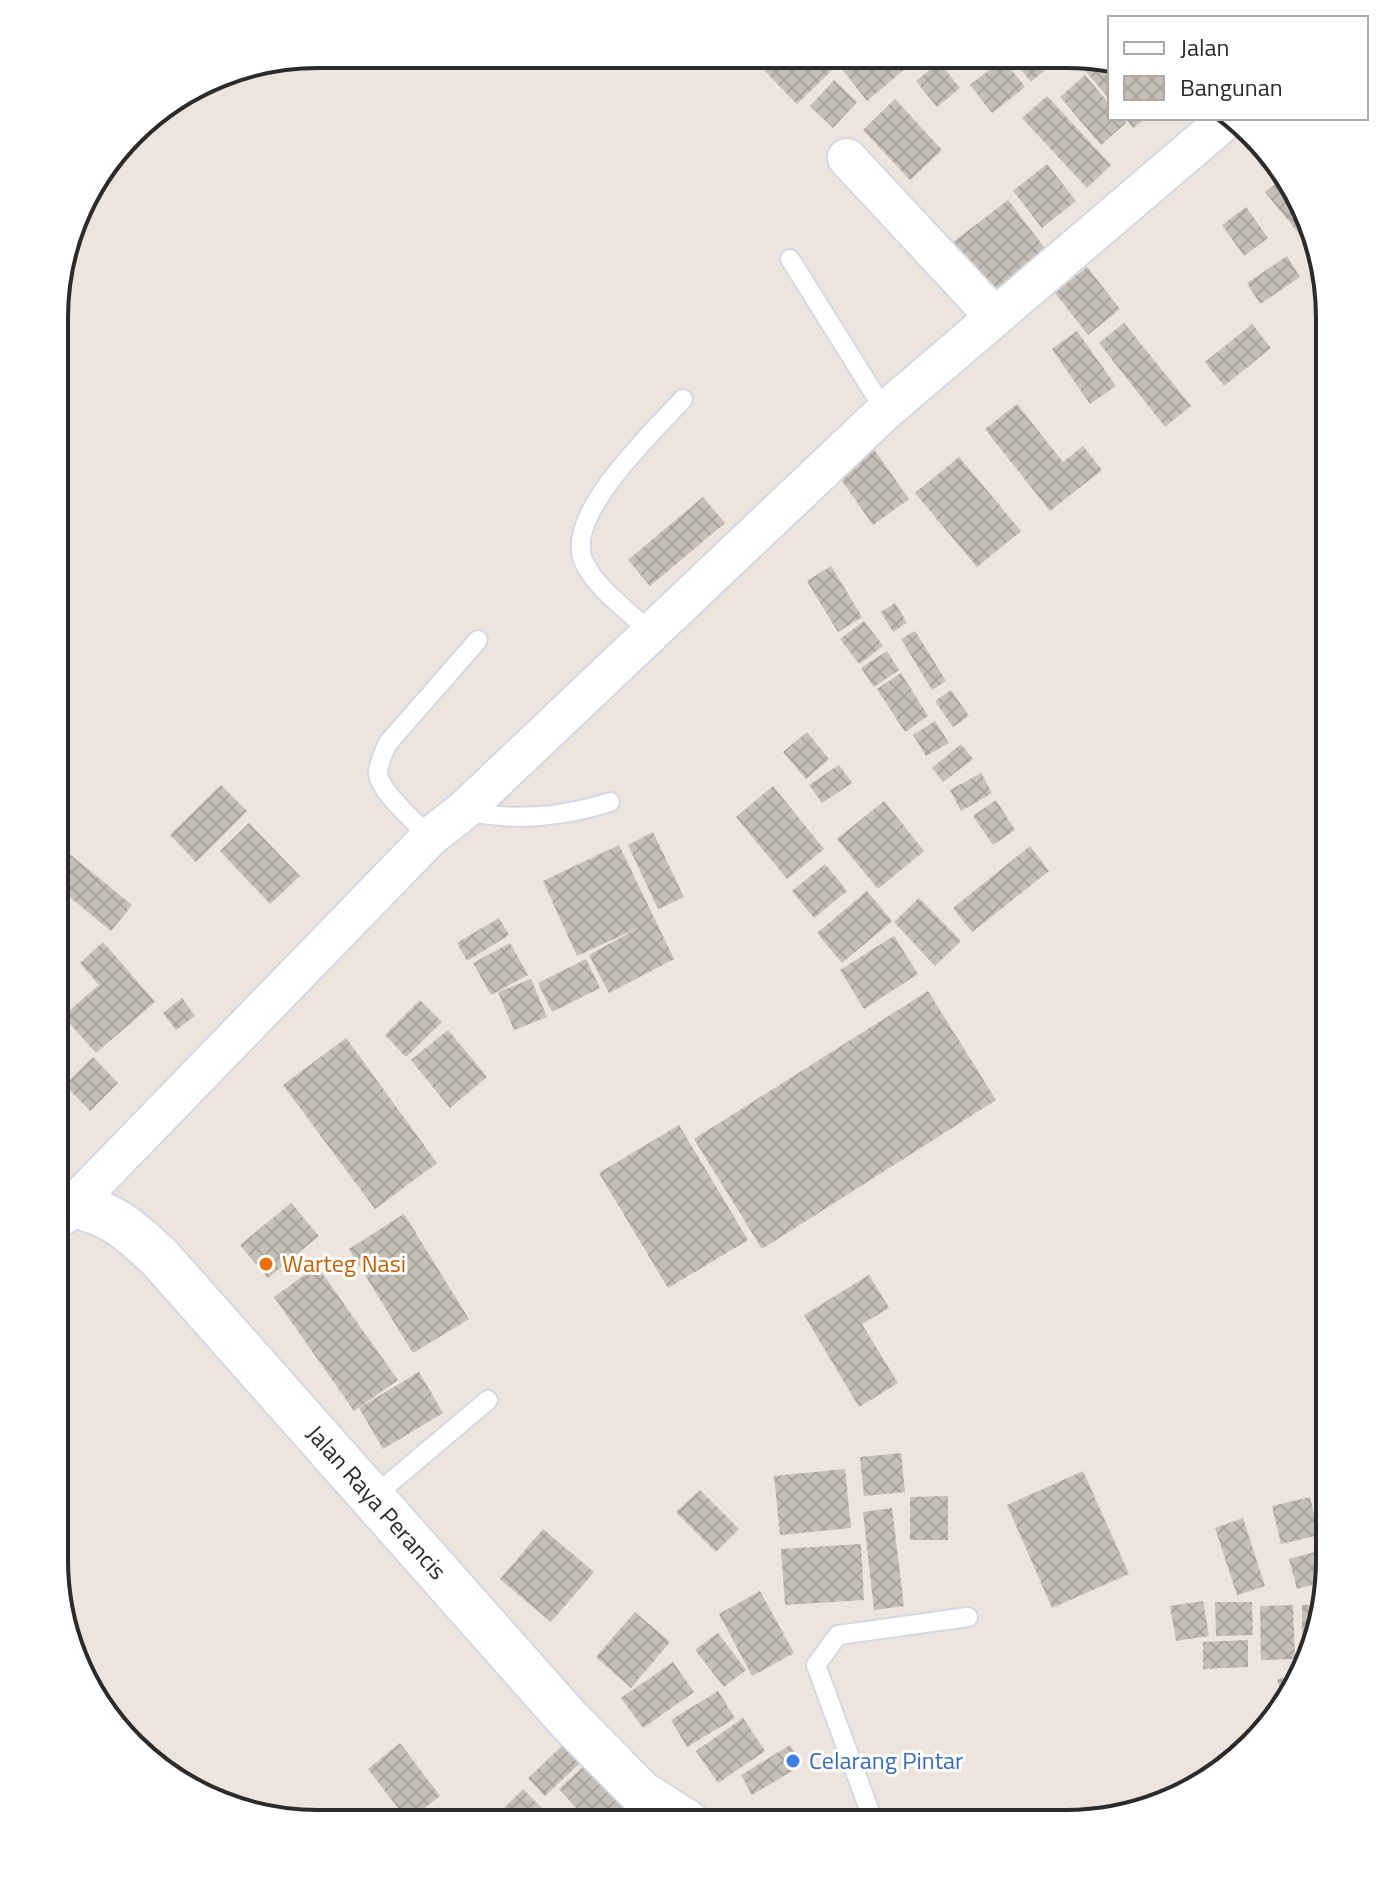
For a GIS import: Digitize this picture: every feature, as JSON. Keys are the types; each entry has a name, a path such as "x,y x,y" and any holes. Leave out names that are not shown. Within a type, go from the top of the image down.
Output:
{"street":[{"path":"68,1202 430,837 463,811 885,411 1222,123"},
{"path":"847,158 994,316"},
{"name":"Jalan Raya Perancis","path":"68,1209 104,1212 129,1228 159,1257 569,1720 641,1793 666,1810"}],"lane":[{"path":"790,259 885,411"},
{"path":"650,632 599,581 583,560 581,531 606,488 683,399"},
{"path":"430,837 385,789 378,774 381,759 397,732 478,640"},
{"path":"463,811 525,819 583,811 610,802"},
{"path":"373,1497 488,1400"},
{"path":"869,1810 816,1665 838,1635 968,1617"}],"building":[{"path":"762,68 830,68 832,70 797,104"},
{"path":"841,68 906,68 867,101"},
{"path":"932,68 944,68 960,88 937,107 916,81"},
{"path":"992,68 1010,68 1025,87 992,113 970,85"},
{"path":"1020,68 1047,68 1031,82"},
{"path":"1084,69 1108,72 1108,98"},
{"path":"1085,75 1108,103 1108,120 1124,120 1126,123 1101,145 1060,97"},
{"path":"834,80 857,102 833,128 810,106"},
{"path":"1047,96 1111,165 1087,188 1022,118"},
{"path":"895,99 942,150 910,180 863,130"},
{"path":"1127,120 1143,120 1133,128"},
{"path":"1047,164 1076,201 1042,228 1013,191"},
{"path":"1276,183 1304,239 1265,192"},
{"path":"1008,200 1047,251 990,294 952,243"},
{"path":"1246,207 1268,238 1244,256 1222,225"},
{"path":"1287,256 1300,277 1260,304 1247,283"},
{"path":"1087,267 1120,309 1088,335 1055,293"},
{"path":"1124,323 1191,406 1165,427 1099,343"},
{"path":"1252,324 1271,348 1224,386 1205,362"},
{"path":"1077,331 1116,386 1090,404 1052,349"},
{"path":"1017,404 1063,462 1083,446 1102,470 1050,511 985,429"},
{"path":"873,448 909,499 873,525 837,474"},
{"path":"959,457 1021,531 977,567 915,493"},
{"path":"703,497 725,523 650,586 628,560"},
{"path":"831,566 862,617 838,632 807,581"},
{"path":"895,603 907,623 893,632 881,612"},
{"path":"864,621 883,646 859,664 840,639"},
{"path":"915,631 946,681 932,690 901,639"},
{"path":"887,651 899,670 874,687 861,668"},
{"path":"901,673 928,716 905,732 877,689"},
{"path":"951,690 969,716 953,727 935,701"},
{"path":"935,721 949,743 926,756 913,735"},
{"path":"807,732 829,759 806,779 783,752"},
{"path":"961,744 973,759 943,782 932,768"},
{"path":"839,765 852,783 822,803 809,785"},
{"path":"981,773 992,793 961,811 950,790"},
{"path":"221,785 247,811 196,862 170,835"},
{"path":"773,786 824,849 787,879 736,817"},
{"path":"996,800 1015,830 993,845 973,816"},
{"path":"884,801 924,851 878,889 837,839"},
{"path":"249,823 300,876 270,904 220,851"},
{"path":"653,832 684,897 658,909 628,845"},
{"path":"619,845 674,959 609,993 589,955 640,927 577,956 543,881"},
{"path":"1030,846 1049,871 972,932 953,908"},
{"path":"68,853 132,905 111,931 68,896"},
{"path":"825,864 847,891 814,918 792,891"},
{"path":"867,891 892,921 842,963 817,933"},
{"path":"919,898 961,941 935,966 894,922"},
{"path":"499,918 509,935 467,961 457,943"},
{"path":"894,936 918,974 864,1009 840,970"},
{"path":"103,942 155,1002 96,1053 68,1022 68,1012 99,985 80,963"},
{"path":"510,943 528,975 491,995 473,963"},
{"path":"586,959 600,988 552,1012 538,983"},
{"path":"531,979 547,1017 514,1030 498,992"},
{"path":"928,991 996,1100 762,1249 694,1139"},
{"path":"182,998 195,1016 176,1030 163,1013"},
{"path":"420,1000 442,1022 406,1057 385,1035"},
{"path":"448,1030 487,1077 450,1108 411,1060"},
{"path":"346,1038 437,1163 375,1209 283,1085"},
{"path":"93,1057 118,1083 90,1111 68,1088 68,1082"},
{"path":"679,1125 748,1240 668,1288 599,1173"},
{"path":"291,1203 319,1236 268,1278 240,1245"},
{"path":"404,1214 469,1319 413,1353 349,1249"},
{"path":"317,1266 398,1380 354,1411 274,1297"},
{"path":"869,1275 889,1308 862,1324 898,1383 859,1407 804,1315"},
{"path":"419,1372 443,1413 383,1449 359,1408"},
{"path":"901,1453 905,1492 864,1496 860,1457"},
{"path":"845,1469 851,1528 780,1535 774,1476"},
{"path":"1083,1471 1129,1574 1052,1608 1007,1505"},
{"path":"700,1490 739,1529 716,1552 676,1512"},
{"path":"948,1496 948,1540 910,1540 910,1497"},
{"path":"1310,1497 1315,1536 1281,1544 1272,1506"},
{"path":"892,1508 904,1606 874,1610 863,1512"},
{"path":"1243,1518 1265,1586 1237,1595 1215,1528"},
{"path":"543,1529 594,1572 551,1622 500,1579"},
{"path":"861,1544 864,1600 785,1605 781,1549"},
{"path":"1315,1552 1314,1584 1297,1589 1289,1559"},
{"path":"760,1591 794,1653 752,1676 719,1614"},
{"path":"1203,1601 1209,1636 1176,1641 1170,1606"},
{"path":"1215,1602 1252,1602 1253,1635 1216,1636"},
{"path":"1293,1605 1295,1659 1261,1660 1260,1606"},
{"path":"1302,1605 1312,1605 1303,1641"},
{"path":"635,1612 670,1642 631,1688 596,1657"},
{"path":"718,1633 746,1670 724,1687 695,1650"},
{"path":"1248,1640 1248,1667 1203,1669 1203,1642"},
{"path":"673,1662 694,1692 643,1728 621,1698"},
{"path":"1287,1676 1280,1688 1277,1680"},
{"path":"718,1691 735,1718 687,1747 671,1720"},
{"path":"743,1718 765,1751 718,1783 696,1751"},
{"path":"400,1743 440,1796 422,1810 400,1810 368,1769"},
{"path":"565,1743 582,1761 545,1796 528,1778"},
{"path":"790,1745 802,1765 752,1795 741,1775"},
{"path":"589,1761 628,1803 621,1810 578,1810 559,1789"},
{"path":"523,1789 544,1810 502,1810"}],"place":[{"name":"Warteg Nasi","path":"266,1264"},
{"name":"Celarang Pintar","path":"793,1761"}]}
